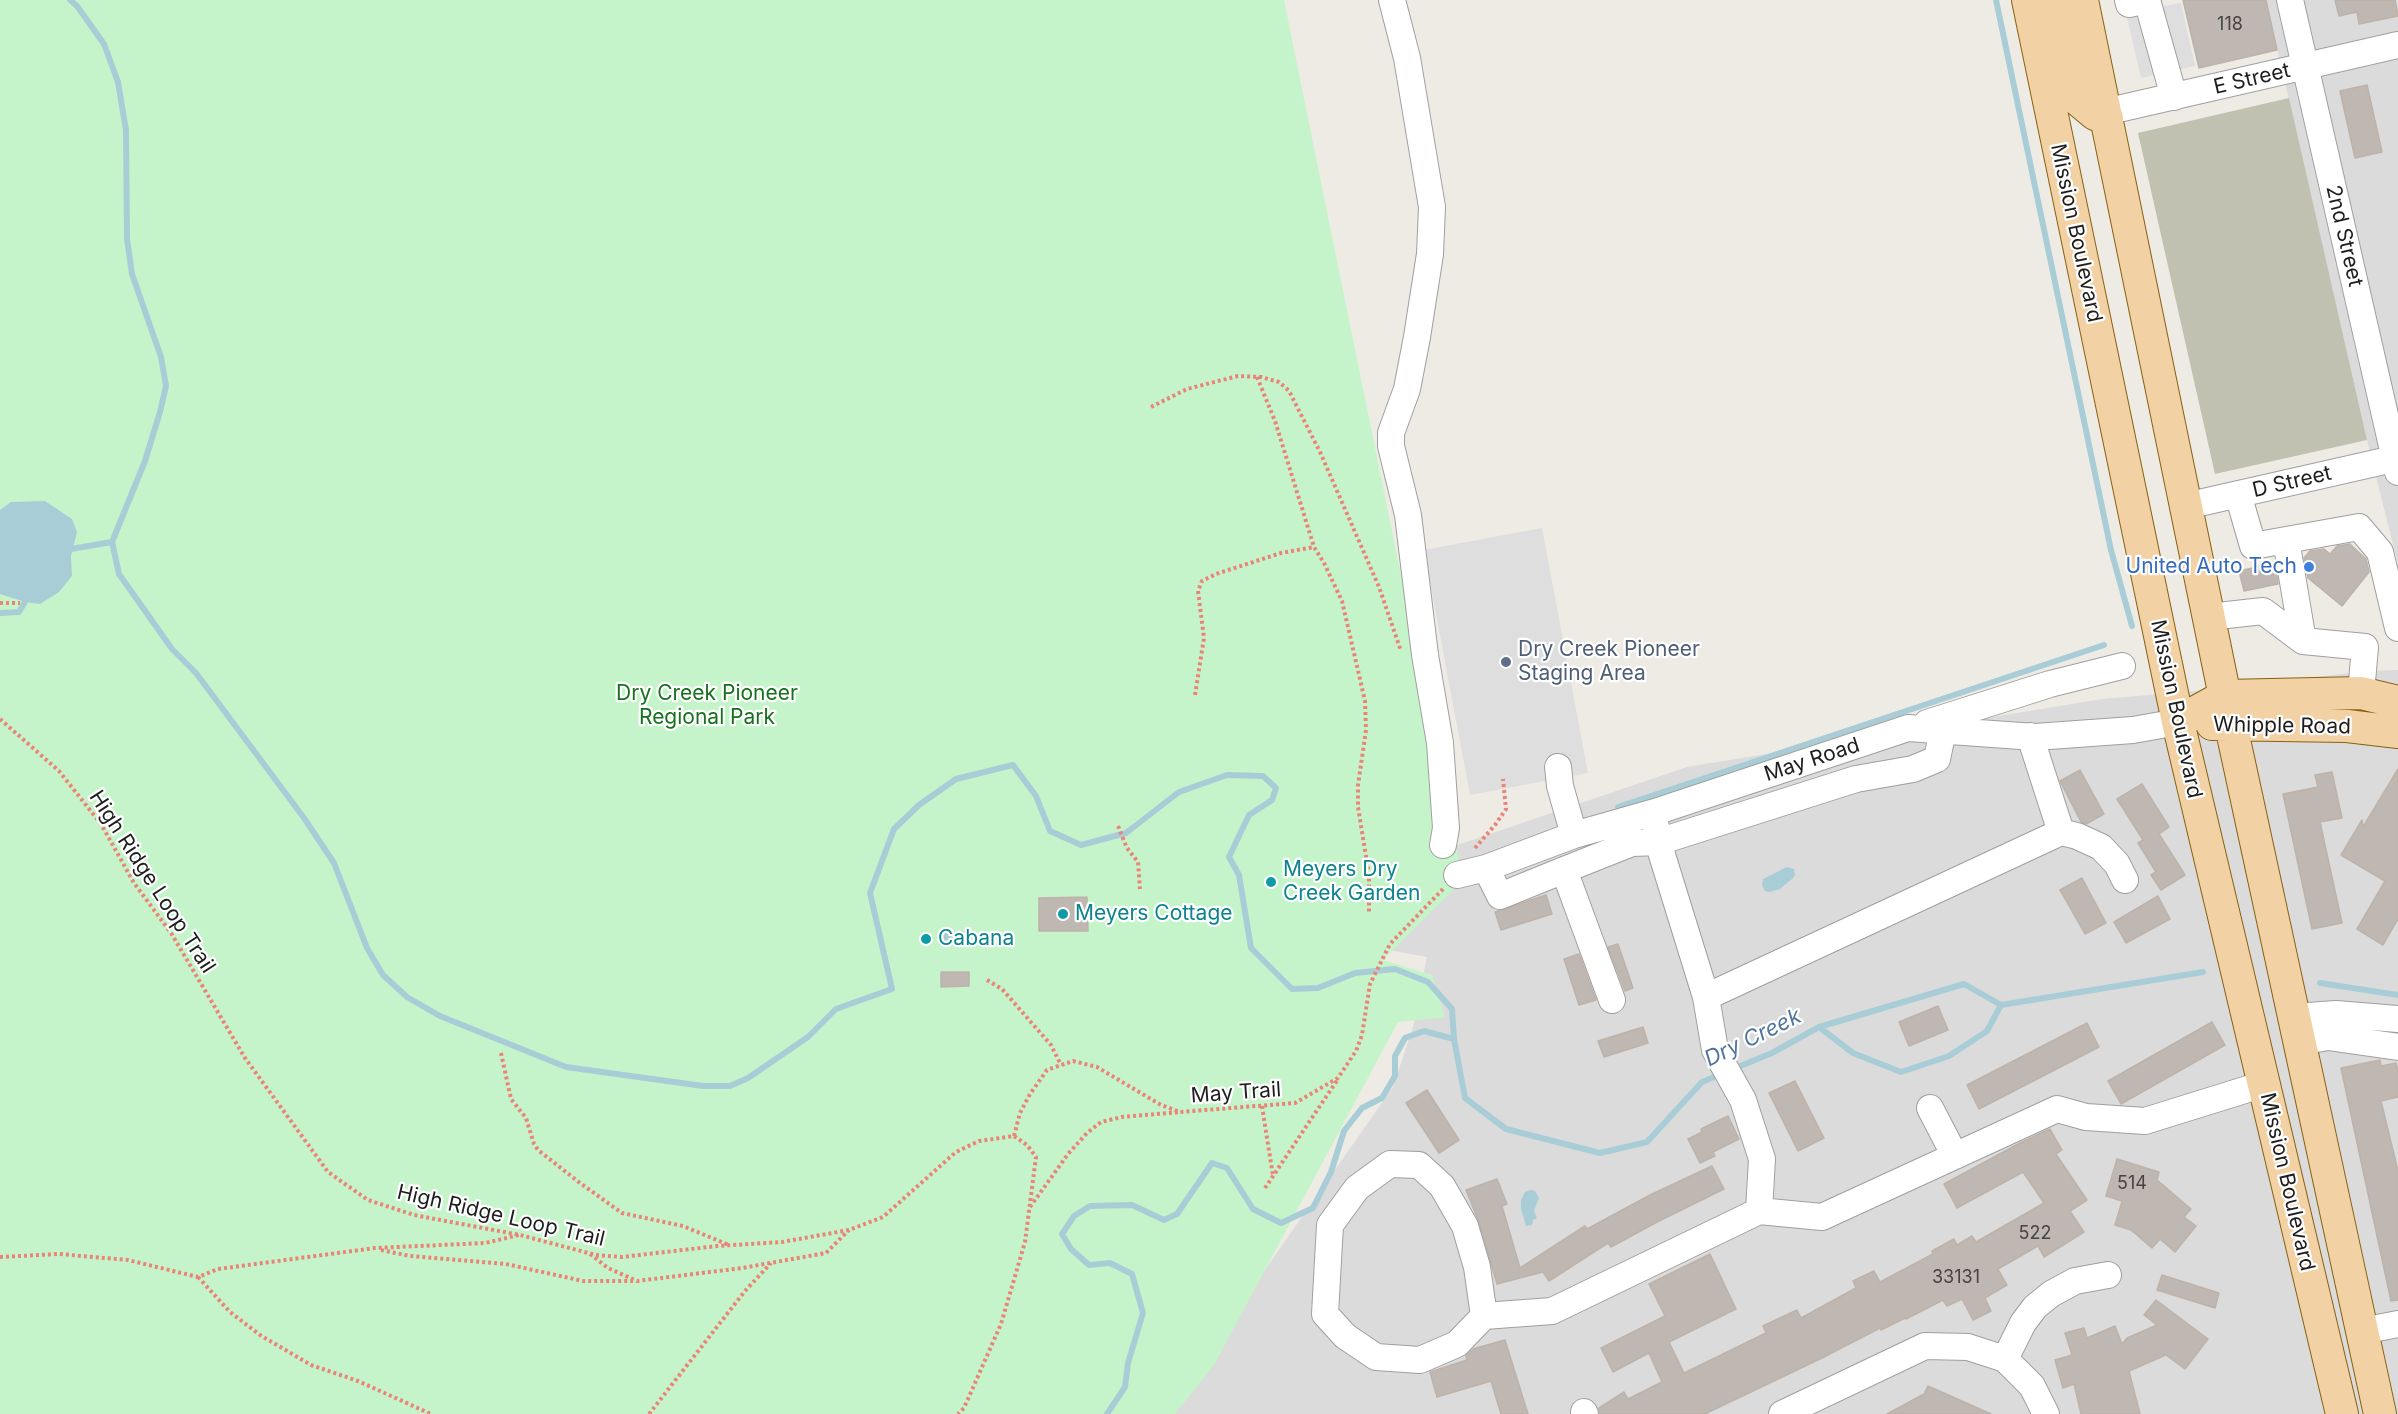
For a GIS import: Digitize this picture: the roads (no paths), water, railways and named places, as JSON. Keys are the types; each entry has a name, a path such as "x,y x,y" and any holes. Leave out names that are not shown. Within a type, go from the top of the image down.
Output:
{"main road":[{"name":"Mission Boulevard","path":"2028,0 2178,722 2342,1414"},
{"path":"2056,0 2077,99 2095,114 2106,115"},
{"name":"Mission Boulevard","path":"2082,0 2228,711 2380,1414"},
{"name":"Whipple Road","path":"2178,722 2228,711 2361,693 2397,700"},
{"name":"Whipple Road","path":"2228,711 2398,732"}],"street":[{"path":"1392,0 1407,58 1432,207 1430,254 1417,338 1407,389 1392,433 1391,446 1408,515 1425,655 1440,743 1446,828 1443,845"},
{"path":"2128,0 2129,4 2147,0 2174,97"},
{"name":"2nd Street","path":"2290,0 2397,463"},
{"name":"E Street","path":"2106,115 2398,45"},
{"name":"D Street","path":"2186,506 2397,463"},
{"path":"2209,617 2263,611 2303,641 2365,647 2398,628 2380,552 2359,527 2253,546 2238,494"},
{"path":"2286,540 2303,641"},
{"path":"2361,693 2365,647"},
{"path":"1908,728 2050,684 2122,666"},
{"name":"May Road","path":"1457,875 1486,868 1574,835 1651,813 1908,728 2030,736 2133,730 2178,722"},
{"path":"1486,868 1500,896 1632,843 1658,842 1856,779 1913,769 1937,759 1943,730"},
{"path":"2030,736 2061,832"},
{"path":"1558,767 1560,786 1574,835"},
{"path":"1651,813 1706,997 1715,1050 1743,1100 1762,1159 1760,1211"},
{"path":"1706,997 2061,832 2077,836 2101,847 2117,864 2125,880"},
{"path":"1564,870 1612,1000"},
{"path":"2296,1030 2336,1014 2398,1019"},
{"path":"2296,1030 2398,1047"},
{"path":"1484,1316 1478,1267 1465,1226 1442,1186 1419,1166 1390,1164 1357,1188 1330,1225 1325,1314 1345,1336 1376,1357 1420,1360 1457,1344 1484,1316 1552,1311 1760,1211 1822,1217 2057,1109 2086,1117 2145,1121 2264,1084"},
{"path":"1930,1108 1955,1156"},
{"path":"2005,1359 2023,1323 2051,1294 2075,1281 2108,1275"},
{"path":"2362,1331 2398,1324"},
{"path":"1782,1414 1925,1346 1968,1347 2005,1359 2032,1386 2046,1414"}],"water":[{"path":"45,501 72,519 77,532 71,556 72,576 59,592 40,604 0,594 0,510 11,502"},
{"path":"1787,867 1794,869 1795,875 1792,879 1780,889 1765,891 1762,885 1763,879"},
{"path":"967,931 968,945 939,945 939,932"},
{"path":"1535,1191 1539,1198 1534,1211 1537,1218 1533,1220 1532,1225 1526,1226 1521,1200 1525,1192"}],"waterway":[{"path":"70,0 77,6 104,44 118,82 126,130 127,239 132,274 161,357 166,386 145,461 112,542 119,574 172,649 196,673 304,818 334,863 367,948 383,975 407,997 440,1016 566,1067 703,1086 730,1086 748,1078 808,1037 836,1009 892,989 870,893 894,829 919,805 956,779 1013,765 1036,796 1050,831 1081,845 1126,833 1179,792 1227,775 1263,776 1276,788 1272,800 1249,815 1229,857 1239,875 1251,948 1292,989 1318,988 1355,973 1395,969 1428,982 1452,1009 1454,1039 1465,1098 1506,1129 1600,1153 1647,1142 1702,1082 1721,1074"},
{"path":"1996,0 2111,550 2132,626"},
{"path":"65,550 112,542"},
{"path":"0,613 19,612 25,602 25,594"},
{"path":"1618,807 2104,645"},
{"name":"Dry Creek","path":"1733,1069 1772,1053 1819,1027 1964,984 2001,1005 2203,972"},
{"name":"Dry Creek","path":"2320,983 2398,995"},
{"name":"Dry Creek","path":"1819,1027 1853,1053 1901,1072 1949,1056 1987,1031 2001,1005"},
{"name":"Dry Creek","path":"1107,1414 1125,1387 1128,1363 1143,1313 1132,1274 1110,1263 1089,1265 1071,1249 1062,1234 1074,1216 1090,1206 1132,1205 1164,1220 1177,1214 1212,1163 1227,1168 1253,1209 1281,1223 1313,1208 1331,1172 1344,1131 1362,1108 1382,1098 1395,1076 1395,1056 1405,1038 1424,1031 1454,1039"}],"place":[{"name":"United Auto Tech","path":"2309,567"},
{"name":"Dry Creek Pioneer Staging Area","path":"1506,662"},
{"name":"Meyers Dry Creek Garden","path":"1271,882"},
{"name":"Meyers Cottage","path":"1063,914"},
{"name":"Cabana","path":"926,939"}],"park label":[{"name":"Dry Creek Pioneer Regional Park","path":"707,706"}]}
